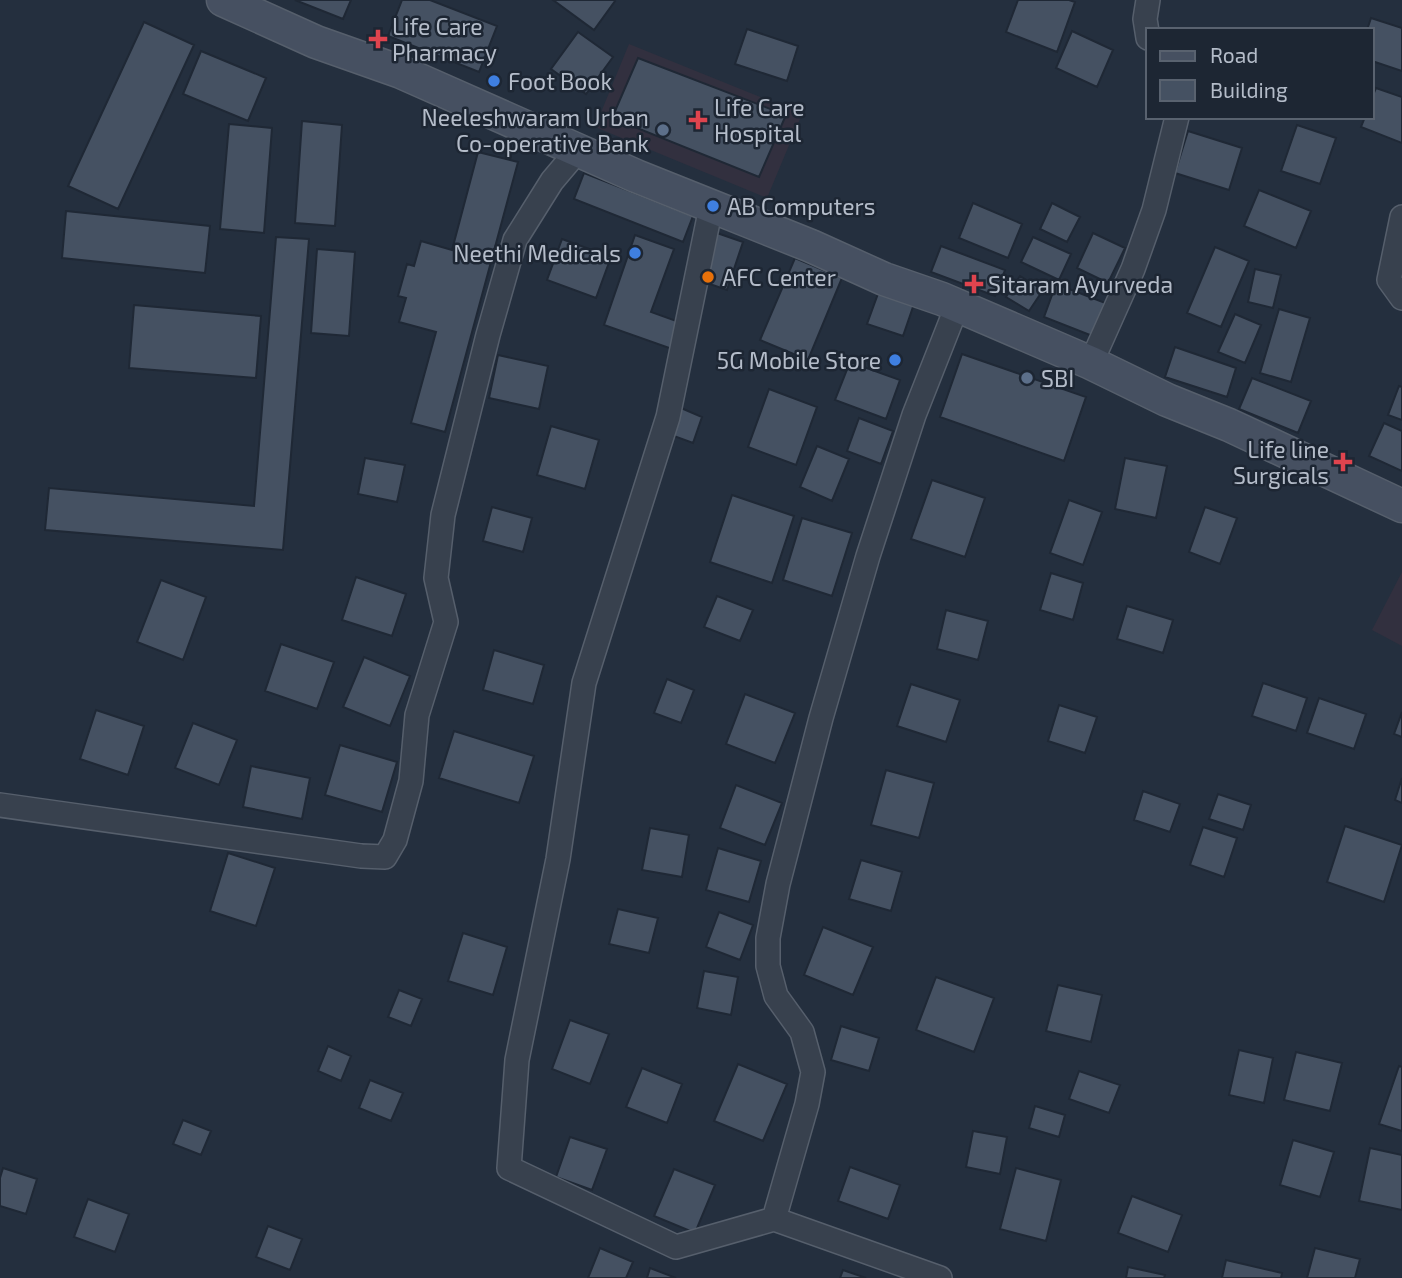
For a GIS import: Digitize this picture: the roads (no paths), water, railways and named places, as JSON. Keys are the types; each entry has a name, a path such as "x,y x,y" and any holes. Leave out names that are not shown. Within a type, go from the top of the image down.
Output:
{"main road":[{"path":"223,0 316,42 401,72 636,176 1091,363 1402,506"}],"street":[{"path":"1146,28 1148,0"},
{"path":"1091,363 1133,269 1154,209 1176,119"},
{"path":"0,804 361,856 385,857 395,840 411,781 417,715 446,622 436,578 443,515 488,335 515,240 552,180 579,149"},
{"path":"711,207 668,417 584,683 558,859 517,1059 509,1168 676,1247 774,1219 940,1278"},
{"path":"1402,217 1389,280 1402,298"},
{"path":"774,1219 807,1104 813,1072 802,1032 776,996 768,966 768,938 778,884 867,556 914,415 957,306"}],"place":[{"name":"Life Care Pharmacy","path":"378,39"},
{"name":"Foot Book","path":"494,81"},
{"name":"Life Care Hospital","path":"698,120"},
{"name":"Neeleshwaram Urban Co-operative Bank","path":"663,130"},
{"name":"AB Computers","path":"713,206"},
{"name":"Neethi Medicals","path":"635,253"},
{"name":"AFC Center","path":"708,277"},
{"name":"Sitaram Ayurveda","path":"974,284"},
{"name":"5G Mobile Store","path":"895,360"},
{"name":"SBI","path":"1027,378"},
{"name":"Life line Surgicals","path":"1343,462"}]}
